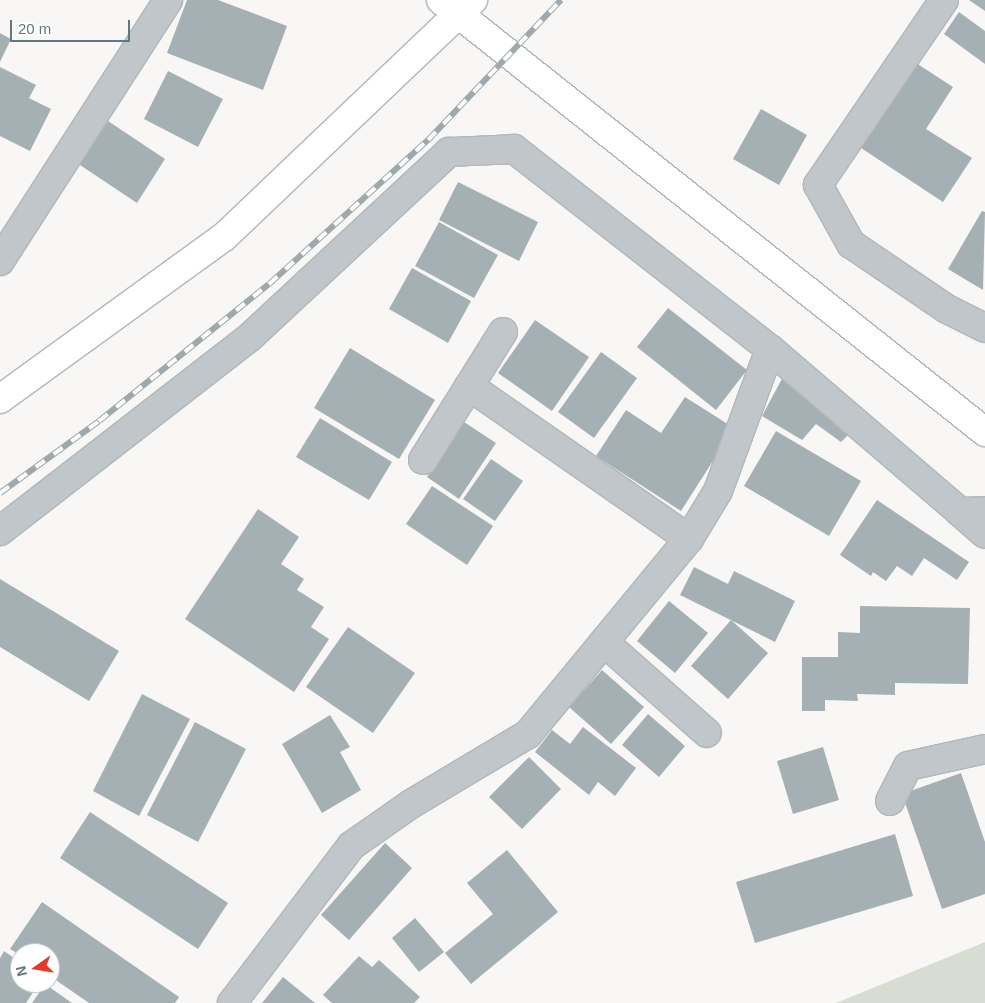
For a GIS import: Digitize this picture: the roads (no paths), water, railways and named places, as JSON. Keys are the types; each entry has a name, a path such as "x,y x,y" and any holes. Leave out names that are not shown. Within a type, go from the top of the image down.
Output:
{"street":[{"path":"0,261 168,0"},
{"path":"944,0 818,185 851,244 947,309 985,328"},
{"path":"0,399 224,237 458,5 985,432"},
{"path":"0,531 250,338 449,152 514,149 770,349 972,511 985,534"},
{"path":"423,460 503,332"},
{"path":"232,1003 351,846 412,804 528,734 689,539 718,491 770,349"},
{"path":"469,386 689,539"},
{"path":"604,642 707,733"},
{"path":"890,800 908,766 985,749"}],"railway":[{"path":"0,493 99,421 269,284 428,140 561,0"}]}
